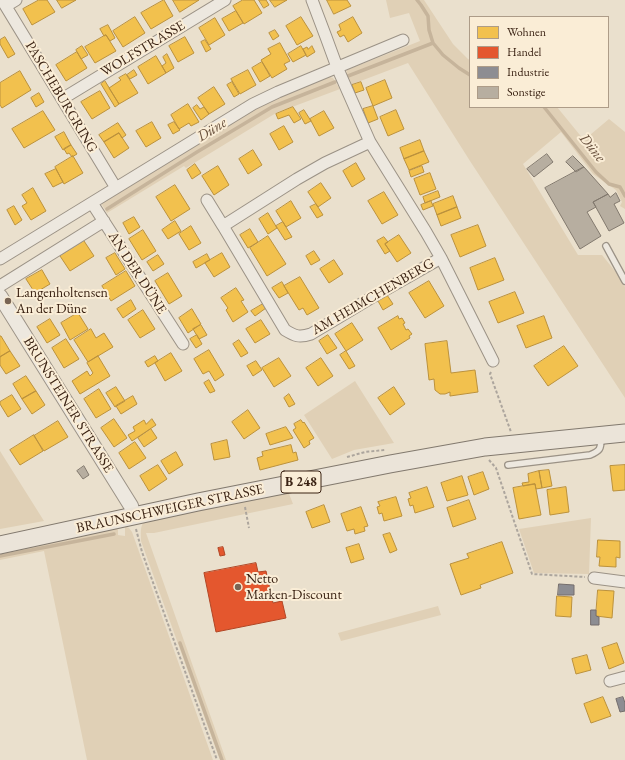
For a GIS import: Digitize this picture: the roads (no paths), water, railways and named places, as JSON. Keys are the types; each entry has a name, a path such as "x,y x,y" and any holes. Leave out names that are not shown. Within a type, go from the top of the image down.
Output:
{"main road":[{"name":"BRAUNSCHWEIGER STRASSE","path":"0,545 378,466 485,448 625,433"}],"street":[{"name":"PASCHEBURGRING","path":"16,0 4,3 116,188"},
{"name":"WOLFSTRASSE","path":"62,99 225,0"},
{"path":"312,0 337,67 370,142 441,258 493,361"},
{"path":"0,259 253,104 278,92 403,40"},
{"path":"223,226 267,197 325,163 370,142"},
{"name":"AM HEIMCHENBERG","path":"207,200 285,330 298,337 311,334 441,258"},
{"name":"AN DER DÜNE","path":"92,203 183,344"},
{"path":"0,286 104,221"},
{"name":"BRUNSTEINER STRASSE","path":"0,296 131,506 134,516"},
{"path":"594,578 625,582"},
{"path":"610,681 625,677"}],"lane":[{"path":"606,246 625,281"},
{"path":"508,465 590,455 600,449 602,436"}],"waterway":[{"name":"Düne","path":"417,0 428,16 429,30 433,43 443,55 469,74"},
{"name":"Düne","path":"348,76 433,43"},
{"name":"Düne","path":"107,209 272,107 335,82"},
{"name":"Düne","path":"545,108 596,172 609,184 620,187 625,196"},
{"path":"0,556 114,534"},
{"path":"180,643 222,760"}],"place":[{"name":"Langenholtensen An der Düne","path":"8,301"},
{"name":"Netto Marken-Discount","path":"238,587"}]}
